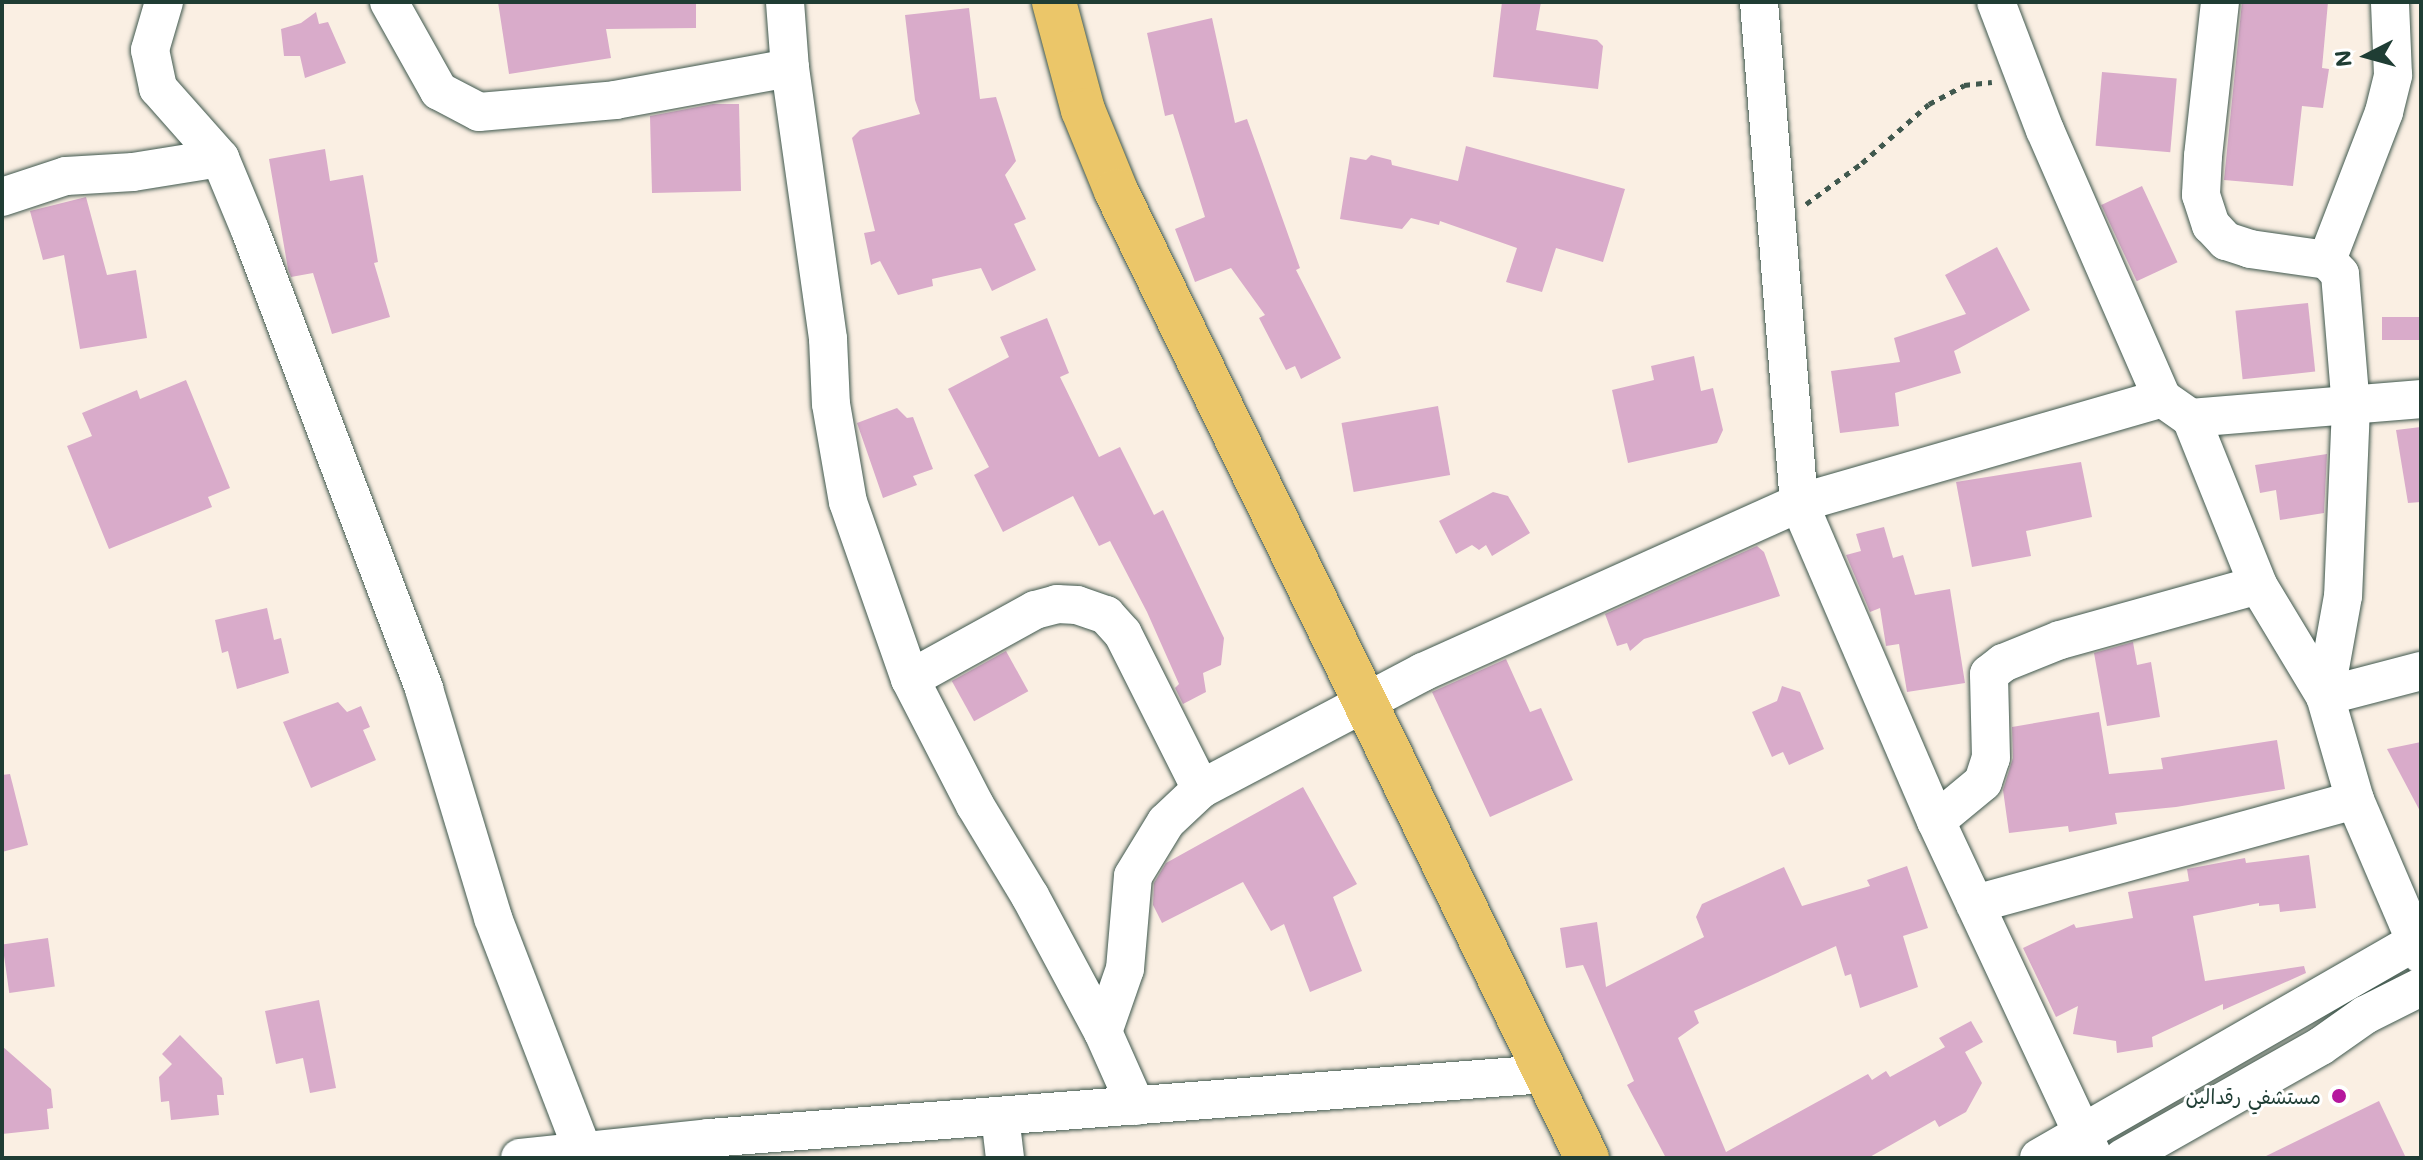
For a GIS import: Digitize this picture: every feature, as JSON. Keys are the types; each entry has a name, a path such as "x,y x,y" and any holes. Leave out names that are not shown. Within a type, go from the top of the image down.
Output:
{"main road":[{"path":"1054,2 1083,110 1116,191 1587,1158"}],"street":[{"path":"164,2 150,50 158,88 220,158 424,689 493,918 583,1151"},
{"path":"389,2 439,91 479,112 615,100 790,68"},
{"path":"785,2 790,68 828,339 839,454 848,502 910,679 975,805 1030,896 1103,1032 1136,1106"},
{"path":"1759,2 1799,503 1936,821 2089,1146"},
{"path":"1996,2 2025,78 2258,585 2325,696 2355,800 2419,944 2089,1146 2039,1158"},
{"path":"2220,2 2202,169 2201,195 2211,225 2226,241 2250,249 2327,260 2340,274 2351,407 2343,596 2325,696"},
{"path":"2327,260 2387,100 2393,75 2390,2"},
{"path":"2,197 66,176 133,172 220,158"},
{"path":"1103,1032 1125,969 1133,876 1166,822 1201,789 1365,701 1799,503 2177,408 2351,407 2421,399"},
{"path":"1936,821 1983,782 1991,758 1989,674 2003,663 2060,640 2258,585"},
{"path":"910,679 1035,610 1057,604 1077,605 1106,615 1123,634 1201,789"},
{"path":"2325,696 2421,671"},
{"path":"1975,904 2355,800"},
{"path":"2123,1158 2321,1046 2365,1015 2421,987"},
{"path":"520,1158 1000,1116 1544,1074"},
{"path":"1000,1116 1005,1158"}],"path":[{"path":"1777,226 1862,163 1929,104 1964,85 2025,78"}],"building":[{"path":"498,2 696,2 696,28 606,29 611,58 509,74"},
{"path":"1502,2 1541,2 1536,30 1597,40 1603,46 1598,89 1493,77"},
{"path":"2242,2 2328,2 2322,68 2329,69 2323,108 2302,106 2293,186 2224,180"},
{"path":"969,8 980,99 996,97 1016,161 1005,175 1026,219 1014,224 1036,270 992,291 981,268 932,279 933,286 898,295 880,261 871,265 864,233 875,231 852,138 860,130 920,114 915,100 905,15"},
{"path":"316,12 319,24 328,22 346,63 305,78 300,56 284,56 281,29 301,23"},
{"path":"1212,18 1235,123 1247,119 1300,268 1296,270 1341,358 1301,379 1295,366 1286,370 1259,318 1265,315 1231,268 1195,282 1175,229 1205,217 1173,114 1165,116 1147,33"},
{"path":"2102,72 2177,79 2170,152 2096,146"},
{"path":"713,104 739,104 741,191 652,193 650,116"},
{"path":"1466,146 1625,189 1603,262 1556,248 1542,292 1506,282 1517,248 1440,221 1439,225 1411,218 1402,229 1340,219 1350,157 1366,160 1371,155 1391,160 1392,165 1458,181"},
{"path":"325,149 330,181 363,175 378,262 374,263 390,317 332,334 313,273 291,277 288,269 269,159"},
{"path":"2142,186 2177,262 2137,281 2101,205"},
{"path":"86,197 107,275 136,270 147,338 80,349 64,255 43,260 30,211"},
{"path":"1997,247 2030,310 1954,351 1961,373 1895,393 1899,426 1840,433 1831,371 1900,362 1894,338 1966,314 1945,275"},
{"path":"2308,303 2315,372 2243,379 2235,311"},
{"path":"2382,317 2421,317 2421,340 2382,340"},
{"path":"1047,318 1069,373 1060,377 1099,457 1120,447 1154,515 1163,510 1224,638 1221,665 1203,673 1206,692 1183,704 1175,688 1179,684 1147,612 1110,541 1099,546 1073,496 1003,532 974,475 989,467 948,389 1009,357 1000,337"},
{"path":"1694,356 1701,391 1713,388 1723,430 1717,443 1628,463 1612,390 1654,380 1651,366"},
{"path":"186,380 230,488 208,497 212,507 109,549 67,446 92,436 82,413 137,390 140,399"},
{"path":"1438,406 1450,475 1354,492 1341,423"},
{"path":"897,408 907,418 913,417 933,469 913,476 917,485 883,498 857,423"},
{"path":"2421,427 2421,502 2408,503 2396,430"},
{"path":"2327,454 2324,513 2280,520 2276,490 2260,493 2255,465"},
{"path":"2081,462 2092,517 2026,531 2031,556 1972,567 1956,482"},
{"path":"1493,492 1508,496 1530,533 1492,556 1486,545 1479,550 1472,545 1456,554 1439,521"},
{"path":"1884,527 1893,558 1903,555 1915,595 1950,589 1965,683 1907,692 1899,644 1886,646 1880,608 1870,612 1846,555 1861,551 1856,534"},
{"path":"1757,546 1764,552 1780,596 1644,639 1630,651 1627,643 1617,646 1605,614"},
{"path":"267,608 274,640 281,638 289,673 237,689 228,651 222,653 215,620"},
{"path":"2133,642 2137,665 2151,662 2160,717 2107,726 2094,653"},
{"path":"1006,651 1028,691 974,721 952,681"},
{"path":"1506,659 1530,712 1541,708 1573,780 1490,817 1432,692"},
{"path":"1782,686 1800,692 1824,749 1789,765 1783,752 1772,757 1752,712 1777,701"},
{"path":"338,702 347,712 361,706 370,727 363,730 376,760 311,788 283,722"},
{"path":"2099,712 2109,774 2163,769 2161,758 2277,740 2285,789 2176,807 2115,813 2117,824 2069,832 2068,826 2009,833 2003,790 2013,758 2012,727"},
{"path":"2421,742 2421,813 2387,749"},
{"path":"10,774 28,845 2,852 2,775"},
{"path":"1303,787 1357,884 1333,897 1362,971 1310,992 1284,924 1271,931 1243,882 1162,923 1153,905 1154,883 1166,863"},
{"path":"2309,855 2316,908 2280,912 2279,904 2259,906 2259,903 2193,916 2205,981 2304,966 2306,973 2223,1010 2223,1004 2152,1037 2153,1047 2117,1053 2116,1041 2073,1034 2078,1006 2056,1017 2023,948 2074,924 2076,928 2133,918 2128,892 2189,881 2187,869 2245,858 2246,863"},
{"path":"1907,866 1928,928 1903,936 1918,987 1860,1008 1851,974 1845,976 1836,946 1694,1011 1699,1023 1678,1038 1726,1152 1868,1074 1872,1080 1886,1071 1890,1077 1945,1047 1939,1038 1971,1021 1983,1042 1965,1052 1982,1083 1966,1112 1939,1127 1935,1120 1868,1158 1666,1158 1627,1085 1634,1081 1583,965 1566,968 1560,928 1597,922 1606,987 1704,937 1696,917 1702,904 1784,867 1802,906 1870,886 1867,880"},
{"path":"48,938 55,987 9,993 2,944"},
{"path":"319,1000 336,1088 310,1093 303,1058 276,1064 265,1011"},
{"path":"180,1035 222,1078 224,1095 217,1095 219,1115 171,1120 169,1101 161,1102 159,1077 172,1064 162,1054"},
{"path":"2,1046 51,1089 53,1108 47,1109 49,1129 2,1134"},
{"path":"2379,1101 2406,1158 2262,1158"}],"place":[{"name":"مستشفي رقدالين","path":"2339,1096"}]}
